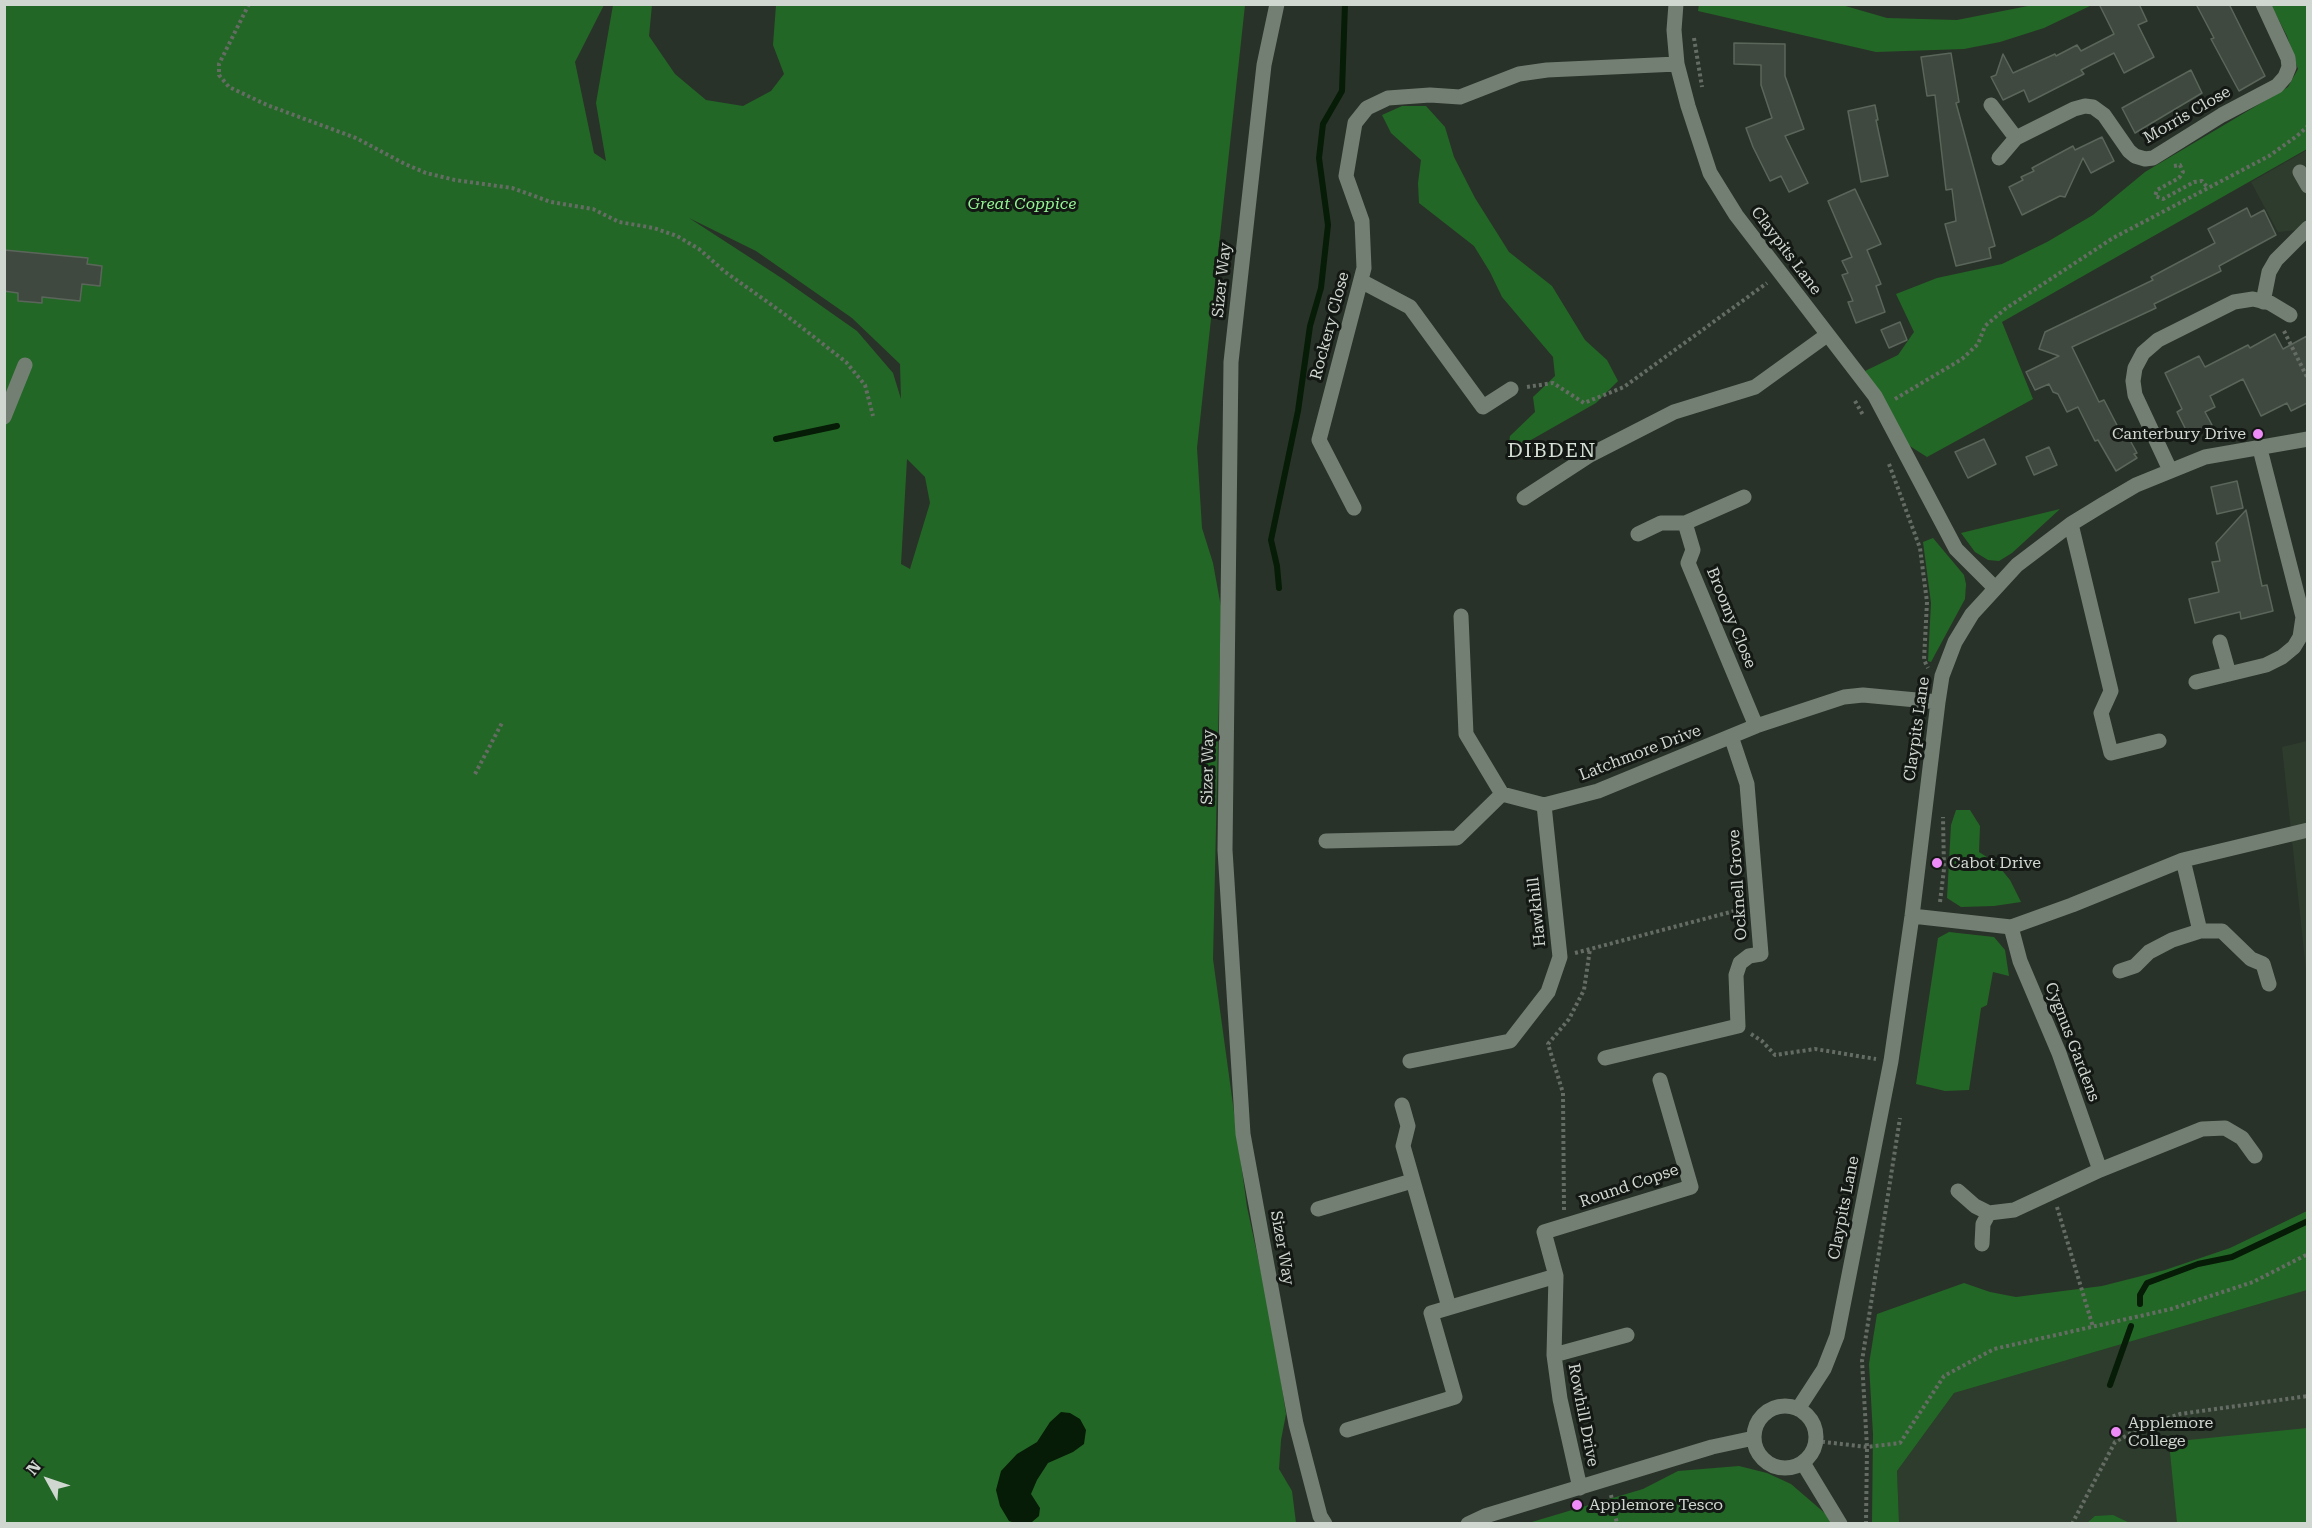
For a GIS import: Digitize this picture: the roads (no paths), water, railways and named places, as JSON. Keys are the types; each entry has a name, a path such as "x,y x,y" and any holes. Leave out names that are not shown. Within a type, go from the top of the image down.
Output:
{"street":[{"name":"Sizer Way","path":"1277,4 1263,65 1231,362 1225,849 1243,1134 1296,1424 1320,1516 1325,1524"},
{"name":"Claypits Lane","path":"1676,4 1674,30 1677,64 1710,173 1736,215 1875,396 1956,549 1995,588 1972,614 1955,642 1942,676 1891,1061 1837,1336 1824,1370 1798,1409"},
{"name":"Morris Close","path":"1999,158 2016,138 2074,109 2085,106 2093,107 2104,115 2135,156 2145,159 2153,158 2222,115 2277,86 2289,67 2288,58 2263,4"},
{"name":"Rockery Close","path":"1354,508 1319,440 1364,268 1362,221 1346,176 1355,123 1367,108 1388,98 1430,95 1460,97 1519,74 1547,70 1677,64"},
{"path":"1991,105 2016,138"},
{"path":"2267,302 2269,272 2276,260 2307,228"},
{"path":"1361,281 1410,307 1484,407 1511,388"},
{"path":"2170,470 2135,395 2133,381 2136,365 2143,353 2158,340 2234,302 2253,299 2267,302 2290,315"},
{"path":"1524,498 1590,455 1674,412 1755,387 1827,335"},
{"path":"4,417 25,364"},
{"path":"1995,588 2017,565 2071,524 2136,486 2170,470 2205,458 2307,439"},
{"path":"2196,682 2266,665 2282,657 2294,647 2300,637 2303,617 2260,448"},
{"path":"1638,534 1661,523 1685,523 1744,496"},
{"name":"Broomy Close","path":"1685,523 1693,550 1689,562 1756,726"},
{"path":"2071,524 2111,691 2101,713 2111,753 2159,741"},
{"path":"1326,841 1457,838 1502,795 1466,734 1461,616"},
{"path":"2220,642 2229,674"},
{"name":"Latchmore Drive","path":"1502,795 1544,805 1598,791 1756,726 1844,697 1863,695 1938,702"},
{"name":"Ocknell Grove","path":"1605,1058 1738,1026 1736,975 1740,963 1749,956 1761,954 1747,784 1731,736"},
{"name":"Hawkhill","path":"1410,1061 1510,1041 1548,992 1560,957 1544,805"},
{"path":"1912,916 2011,927 2184,860 2307,830"},
{"path":"2184,860 2200,931"},
{"name":"Cygnus Gardens","path":"2011,927 2020,961 2059,1053 2100,1170"},
{"path":"2120,971 2135,966 2149,952 2172,940 2200,931 2222,932 2251,958 2263,964 2269,984"},
{"name":"Round Copse","path":"1544,1232 1691,1187 1660,1080"},
{"path":"1402,1105 1408,1126 1403,1146 1449,1307"},
{"path":"1958,1191 1975,1206 1989,1214 2014,1210 2100,1170 2202,1129 2225,1128 2242,1138 2255,1156"},
{"path":"1318,1209 1412,1181"},
{"path":"1982,1244 1983,1224 1989,1214"},
{"name":"Rowhill Drive","path":"1544,1232 1556,1276 1554,1355 1560,1400 1580,1488"},
{"path":"1347,1430 1455,1397 1431,1313 1556,1276"},
{"path":"1554,1355 1627,1335"},
{"path":"1788,1406 1798,1409 1812,1422 1816,1442 1809,1457 1803,1462 1785,1468 1776,1467 1760,1456 1754,1438 1755,1428 1760,1418 1768,1411 1788,1406"},
{"path":"1468,1524 1485,1516 1712,1447 1754,1438"},
{"path":"1803,1462 1840,1524"}],"waterway":[{"path":"1279,588 1271,540 1298,411 1310,326 1321,288 1328,225 1319,158 1323,124 1342,91 1345,4"},
{"path":"776,439 837,426"},
{"path":"2140,1304 2140,1295 2147,1283 2198,1264 2232,1257 2308,1221"},
{"path":"2110,1385 2131,1326"}],"place":[{"name":"Canterbury Drive","path":"2258,434"},
{"name":"Cabot Drive","path":"1937,863"},
{"name":"Applemore College","path":"2116,1432"},
{"name":"Applemore Tesco","path":"1577,1505"}],"district":[{"name":"DIBDEN","path":"1552,451"}],"park label":[{"name":"Great Coppice","path":"1022,204"}]}
